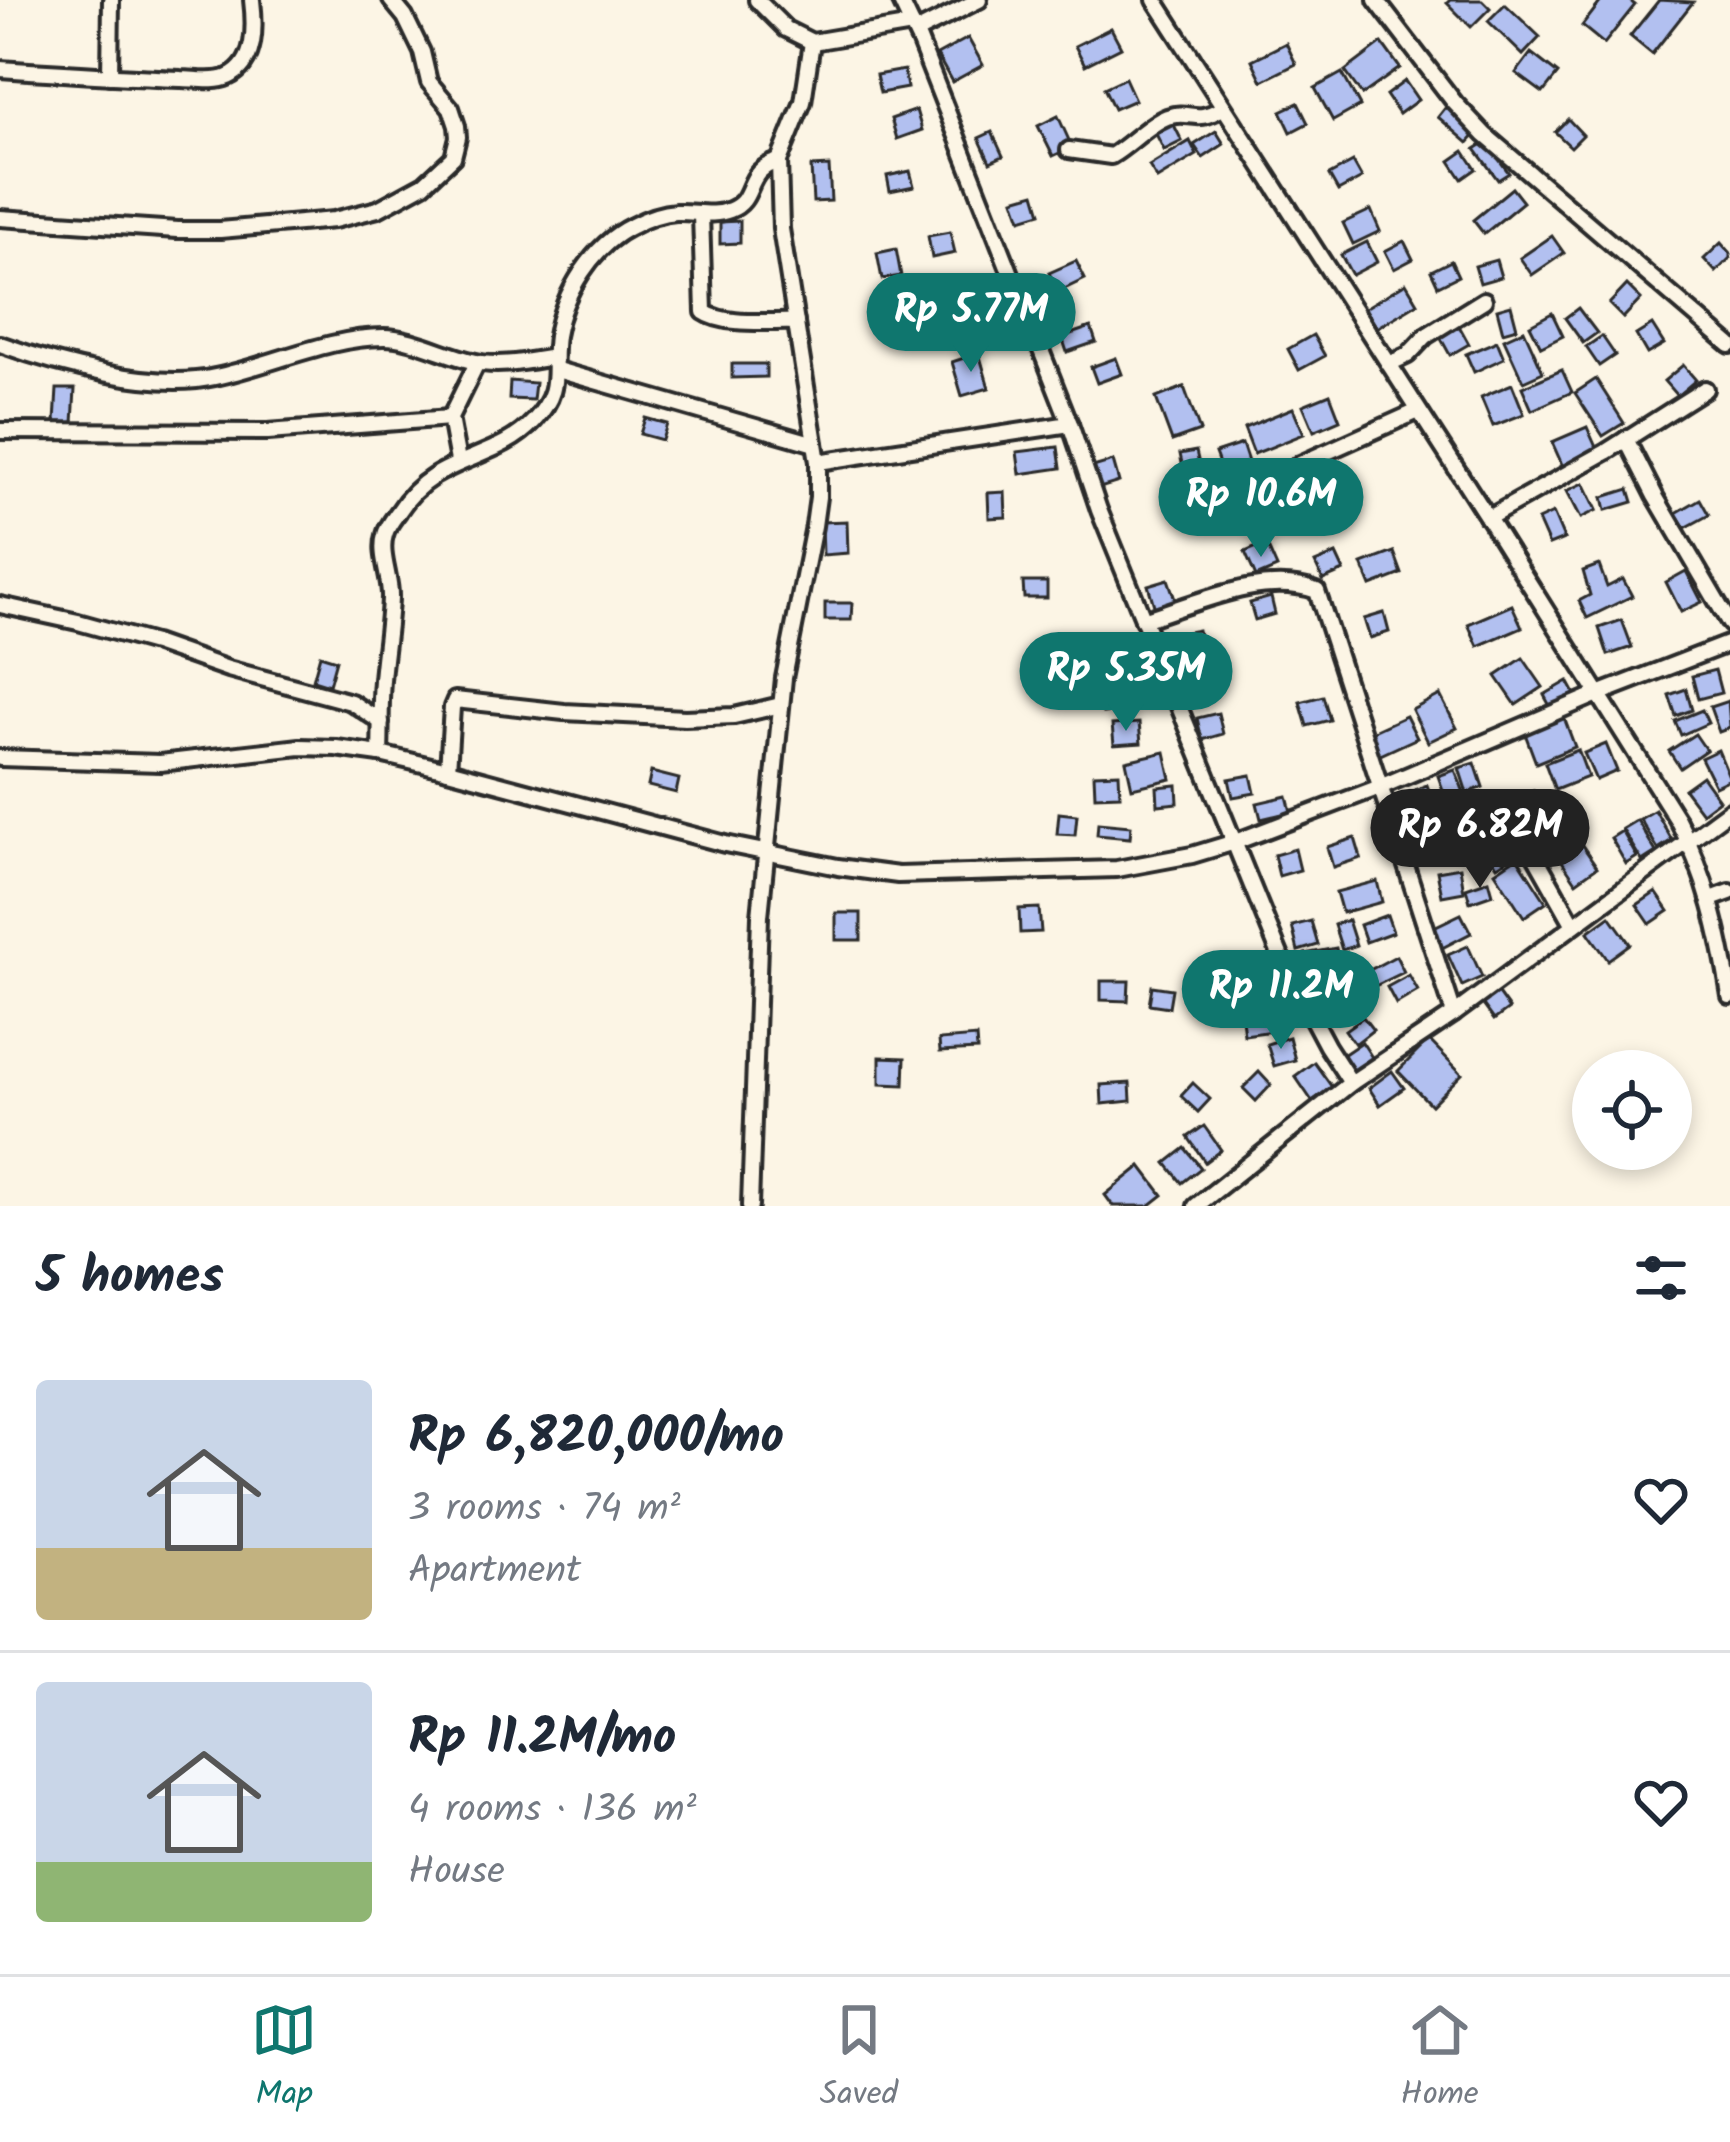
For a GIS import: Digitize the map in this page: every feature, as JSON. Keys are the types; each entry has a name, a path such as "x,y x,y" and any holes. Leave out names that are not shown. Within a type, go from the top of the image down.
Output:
{"street":[{"path":"110,76 111,0"},
{"path":"0,69 210,80 229,77 250,50 255,31 252,0"},
{"path":"0,218 177,230 278,226 378,209 424,184 453,157 457,126 451,108 430,82 406,16 391,0"},
{"path":"757,0 786,29 812,42 914,29 979,0"},
{"path":"900,0 1070,424 1099,510 1285,967 1351,1083"},
{"path":"1155,0 1688,839 1718,924 1730,996"},
{"path":"1376,0 1485,135 1729,342"},
{"path":"750,1206 760,916 788,646 818,497 818,462 781,229 779,161 803,102 812,42"},
{"path":"1069,150 1112,156 1163,118 1206,117 1222,108"},
{"path":"380,754 390,593 383,539 389,526 430,477 490,450 530,425 551,396 564,308 587,265 606,244 628,228 664,213 724,212 739,206 760,169 779,161"},
{"path":"701,214 704,312 726,321 796,322"},
{"path":"1389,364 1408,356 1426,336 1484,300"},
{"path":"0,344 87,370 188,382 335,345 384,338 477,363 555,363 815,444"},
{"path":"458,461 451,418 477,363"},
{"path":"1488,518 1705,389"},
{"path":"1298,465 1418,411"},
{"path":"0,431 230,434 451,418"},
{"path":"818,462 1070,424"},
{"path":"1626,439 1730,624"},
{"path":"1143,620 1246,587 1296,586 1317,591 1454,1014"},
{"path":"0,605 154,643 228,669 351,702 381,722"},
{"path":"0,758 160,763 314,746 380,754 448,770 725,844 898,875 1118,869 1235,842 1730,643"},
{"path":"448,770 455,700 685,718 734,716 782,705"},
{"path":"1196,1206 1351,1083 1454,1014 1730,810"},
{"path":"1524,836 1574,925"},
{"path":"1711,899 1730,892"}],"building":[{"path":"1482,0 1490,8 1471,27 1447,3"},
{"path":"1602,0 1629,0 1635,5 1604,44 1582,26"},
{"path":"1659,0 1693,2 1652,54 1630,36"},
{"path":"1505,4 1540,37 1523,55 1488,21"},
{"path":"1111,28 1121,47 1085,65 1075,46"},
{"path":"968,38 983,65 952,82 937,55"},
{"path":"1286,43 1296,64 1262,81 1252,60"},
{"path":"1382,43 1400,68 1362,95 1345,71"},
{"path":"1531,53 1558,74 1543,93 1516,73"},
{"path":"904,70 907,88 880,93 876,75"},
{"path":"1342,73 1360,106 1333,121 1315,88"},
{"path":"1125,78 1135,100 1114,109 1104,88"},
{"path":"1405,81 1418,100 1399,114 1386,95"},
{"path":"1298,103 1308,123 1291,132 1281,111"},
{"path":"1446,107 1477,133 1468,143 1438,117"},
{"path":"916,110 922,130 897,139 891,119"},
{"path":"1058,116 1072,147 1053,156 1038,126"},
{"path":"1568,119 1583,135 1571,147 1555,132"},
{"path":"1174,125 1182,141 1164,150 1156,134"},
{"path":"1216,131 1224,144 1203,158 1194,145"},
{"path":"992,132 1003,156 990,162 979,138"},
{"path":"1190,141 1197,155 1157,179 1149,166"},
{"path":"1486,142 1509,173 1498,180 1475,149"},
{"path":"1464,151 1476,169 1462,179 1450,161"},
{"path":"1353,162 1362,178 1338,191 1329,175"},
{"path":"829,166 831,201 813,202 811,167"},
{"path":"910,171 914,186 890,191 887,176"},
{"path":"1512,188 1523,202 1484,234 1473,220"},
{"path":"1035,193 1041,213 1021,219 1014,199"},
{"path":"1371,210 1380,231 1353,244 1343,223"},
{"path":"740,221 740,243 720,244 720,222"},
{"path":"950,232 955,253 932,258 928,236"},
{"path":"1552,236 1564,253 1532,275 1520,258"},
{"path":"1404,241 1413,259 1394,269 1385,251"},
{"path":"1367,242 1377,262 1352,275 1341,255"},
{"path":"1721,243 1730,258 1716,272 1704,259"},
{"path":"896,249 901,276 882,279 877,253"},
{"path":"1496,260 1501,277 1480,283 1475,266"},
{"path":"1076,261 1085,279 1058,292 1049,273"},
{"path":"1451,261 1458,276 1438,286 1431,271"},
{"path":"1406,283 1418,303 1377,328 1365,308"},
{"path":"1627,285 1641,299 1623,318 1609,304"},
{"path":"1511,305 1517,328 1503,332 1497,309"},
{"path":"1578,308 1597,333 1583,343 1565,318"},
{"path":"1552,313 1563,336 1541,347 1530,325"},
{"path":"1458,324 1469,344 1450,355 1439,335"},
{"path":"1652,325 1664,344 1647,354 1636,335"},
{"path":"1091,327 1096,342 1067,352 1062,337"},
{"path":"1524,330 1543,372 1523,381 1504,339"},
{"path":"1313,335 1325,356 1299,370 1288,349"},
{"path":"1602,336 1615,355 1599,366 1586,347"},
{"path":"1497,341 1504,358 1474,372 1466,354"},
{"path":"979,353 989,388 962,396 952,362"},
{"path":"1116,358 1122,374 1097,383 1091,367"},
{"path":"732,364 766,364 766,377 732,378"},
{"path":"1683,365 1696,380 1677,396 1664,381"},
{"path":"1562,370 1572,392 1532,410 1522,387"},
{"path":"1596,379 1624,423 1603,436 1575,393"},
{"path":"510,381 535,383 533,400 509,399"},
{"path":"1512,384 1524,414 1493,426 1481,397"},
{"path":"1184,387 1200,431 1172,441 1156,398"},
{"path":"57,389 75,389 73,423 55,422"},
{"path":"1330,394 1340,420 1314,431 1303,405"},
{"path":"1293,408 1304,434 1254,454 1244,428"},
{"path":"645,418 667,424 662,440 640,434"},
{"path":"1587,427 1599,454 1564,469 1552,442"},
{"path":"1242,444 1248,462 1222,472 1215,453"},
{"path":"1058,447 1061,468 1020,474 1017,452"},
{"path":"1196,451 1202,478 1186,482 1180,454"},
{"path":"1113,461 1119,482 1100,488 1093,467"},
{"path":"1271,480 1288,524 1257,536 1241,491"},
{"path":"1584,483 1597,510 1581,518 1567,491"},
{"path":"1629,489 1633,502 1606,510 1603,497"},
{"path":"1005,492 1006,517 989,518 988,493"},
{"path":"1700,499 1709,515 1685,528 1676,513"},
{"path":"1553,513 1564,539 1549,545 1538,520"},
{"path":"847,521 848,553 823,555 822,522"},
{"path":"1266,543 1277,568 1256,577 1245,552"},
{"path":"1394,552 1402,574 1371,586 1362,564"},
{"path":"1336,554 1344,571 1323,580 1315,563"},
{"path":"1599,565 1607,587 1623,579 1632,596 1587,618 1579,601 1590,595 1583,571"},
{"path":"1686,571 1702,602 1681,612 1666,582"},
{"path":"1168,579 1176,602 1155,609 1148,585"},
{"path":"1023,582 1047,582 1047,598 1024,598"},
{"path":"1271,597 1275,614 1255,620 1250,603"},
{"path":"825,603 852,603 851,620 825,620"},
{"path":"1512,605 1522,627 1478,646 1468,624"},
{"path":"1384,613 1389,632 1370,638 1364,619"},
{"path":"1622,620 1632,647 1608,655 1599,628"},
{"path":"1198,630 1202,652 1182,656 1178,634"},
{"path":"320,655 336,660 329,685 313,680"},
{"path":"1523,658 1543,687 1516,705 1496,676"},
{"path":"1202,662 1206,683 1187,687 1183,665"},
{"path":"1715,670 1721,693 1698,699 1692,676"},
{"path":"1568,681 1575,694 1551,708 1544,695"},
{"path":"1686,689 1692,710 1676,716 1669,695"},
{"path":"1131,692 1133,709 1103,713 1102,695"},
{"path":"1440,695 1457,728 1428,742 1412,710"},
{"path":"1323,696 1330,720 1307,726 1300,702"},
{"path":"1728,701 1730,728 1719,732 1710,707"},
{"path":"1702,710 1708,723 1681,735 1675,721"},
{"path":"1218,713 1223,734 1202,740 1197,718"},
{"path":"1563,715 1575,747 1536,763 1524,731"},
{"path":"1406,716 1417,738 1378,756 1367,734"},
{"path":"1139,723 1141,743 1114,745 1112,725"},
{"path":"1695,734 1706,750 1680,768 1669,751"},
{"path":"1606,744 1617,771 1596,780 1584,753"},
{"path":"1578,750 1588,777 1555,790 1545,763"},
{"path":"1718,750 1730,779 1715,786 1701,758"},
{"path":"1165,752 1171,779 1132,788 1126,761"},
{"path":"1475,763 1483,787 1467,793 1459,768"},
{"path":"1455,770 1465,795 1447,801 1438,776"},
{"path":"651,772 679,779 676,793 648,786"},
{"path":"1119,773 1120,795 1095,796 1094,774"},
{"path":"1251,775 1255,793 1233,797 1229,779"},
{"path":"1702,776 1719,800 1702,813 1684,789"},
{"path":"1177,785 1178,803 1158,805 1157,787"},
{"path":"1427,785 1434,803 1416,810 1409,792"},
{"path":"1533,790 1541,812 1491,831 1483,810"},
{"path":"1287,796 1291,812 1261,819 1257,803"},
{"path":"1655,810 1672,840 1658,849 1640,819"},
{"path":"1059,813 1077,815 1075,835 1057,834"},
{"path":"1562,816 1597,867 1576,882 1541,830"},
{"path":"1444,817 1453,841 1436,848 1427,824"},
{"path":"1637,820 1656,852 1642,861 1622,829"},
{"path":"1098,823 1131,826 1130,838 1097,835"},
{"path":"1422,828 1428,850 1411,855 1405,832"},
{"path":"1622,831 1637,857 1626,864 1611,838"},
{"path":"1502,832 1515,855 1497,866 1483,843"},
{"path":"1355,838 1361,858 1333,867 1327,847"},
{"path":"1295,849 1300,870 1279,876 1274,855"},
{"path":"1517,857 1546,902 1524,917 1495,872"},
{"path":"1460,867 1464,892 1442,896 1437,871"},
{"path":"1489,880 1493,894 1470,902 1466,888"},
{"path":"1377,881 1382,902 1342,913 1336,892"},
{"path":"1656,892 1669,911 1650,924 1637,905"},
{"path":"1039,908 1041,932 1020,933 1019,909"},
{"path":"836,913 861,913 861,940 836,940"},
{"path":"1461,914 1471,933 1442,948 1432,928"},
{"path":"1387,915 1393,932 1366,942 1360,925"},
{"path":"1610,916 1630,944 1608,960 1588,932"},
{"path":"1348,920 1356,945 1342,950 1334,925"},
{"path":"1311,921 1318,945 1298,951 1292,926"},
{"path":"1468,946 1482,977 1462,986 1448,955"},
{"path":"1336,948 1341,974 1310,981 1305,954"},
{"path":"1396,956 1404,972 1375,986 1368,971"},
{"path":"1256,957 1259,973 1236,977 1233,961"},
{"path":"1409,975 1418,991 1396,1004 1387,987"},
{"path":"1342,979 1351,1002 1328,1011 1319,987"},
{"path":"1101,981 1129,981 1128,1001 1101,1000"},
{"path":"1268,981 1270,995 1246,999 1244,985"},
{"path":"1152,986 1172,989 1169,1007 1149,1004"},
{"path":"1496,991 1509,1009 1494,1020 1481,1002"},
{"path":"1283,1006 1286,1029 1244,1035 1241,1012"},
{"path":"1363,1017 1373,1030 1355,1044 1345,1030"},
{"path":"976,1037 977,1050 940,1052 939,1040"},
{"path":"1289,1037 1295,1060 1274,1066 1267,1044"},
{"path":"1429,1040 1462,1074 1431,1105 1398,1071"},
{"path":"1362,1042 1375,1062 1356,1074 1343,1055"},
{"path":"880,1057 905,1058 904,1085 880,1084"},
{"path":"1314,1062 1332,1087 1312,1101 1295,1076"},
{"path":"1392,1071 1404,1088 1380,1105 1369,1088"},
{"path":"1259,1072 1271,1085 1256,1101 1243,1088"},
{"path":"1130,1083 1131,1101 1102,1104 1101,1085"},
{"path":"1193,1083 1210,1099 1198,1112 1181,1096"},
{"path":"1204,1126 1221,1150 1205,1162 1188,1137"},
{"path":"1185,1148 1201,1168 1182,1183 1166,1163"},
{"path":"1141,1166 1163,1195 1149,1206 1113,1206 1105,1195"}]}
